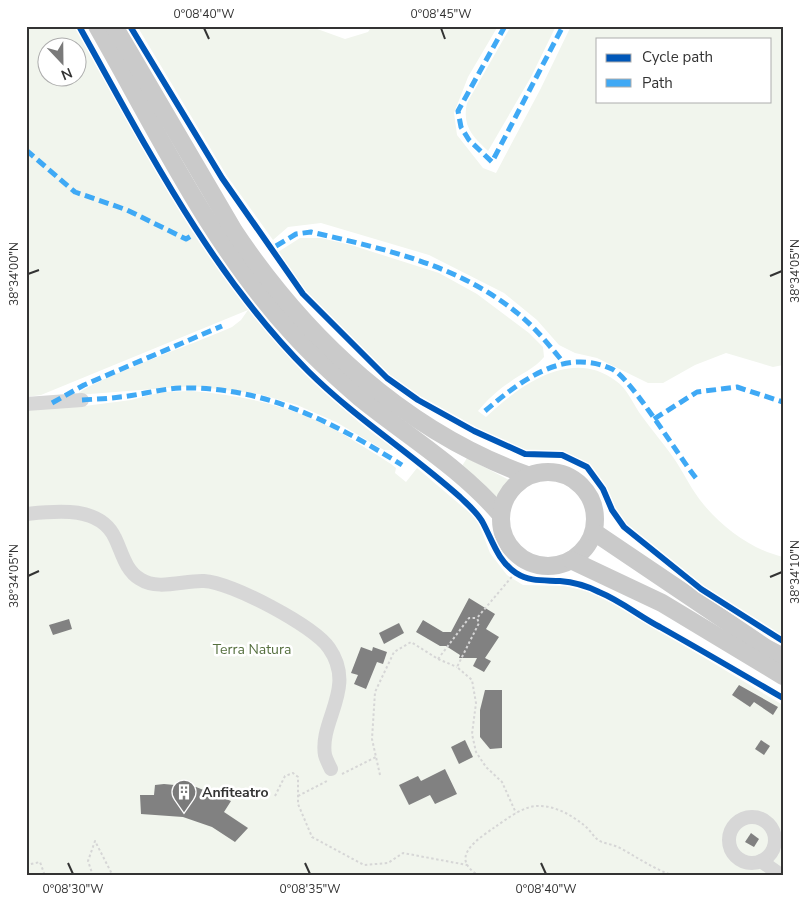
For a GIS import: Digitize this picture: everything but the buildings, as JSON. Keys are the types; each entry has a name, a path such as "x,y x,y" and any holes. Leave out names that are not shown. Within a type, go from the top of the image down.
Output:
{"main road":[{"path":"97,26 202,209 245,275 266,302 294,335 359,396 453,468 501,515"},
{"path":"114,26 234,231 255,262 304,321 334,353 394,404 464,449 490,462 527,476"},
{"path":"549,471 563,474 576,480 586,490 593,503 596,517 594,532 581,553 571,560 549,566 527,562 510,547 504,536 501,515 505,498 512,488 527,476 549,471"},
{"path":"594,532 758,643 783,657"},
{"path":"571,560 662,603 783,676"}],"street":[{"path":"26,404 82,400"},
{"path":"26,514 84,513 106,524 114,536 123,559 141,580 161,584 204,581 230,587 264,604 320,638 330,649 341,678 326,741 325,755 331,769"},
{"path":"761,861 772,852 774,846 773,832 764,821 750,818 743,820 727,836 733,853 745,862 761,861 782,876"}],"path":[{"path":"477,618 515,572"},
{"path":"438,659 469,618 477,618"},
{"path":"457,667 479,623 477,618"},
{"path":"380,775 372,739 375,692 394,652 411,642 438,659 457,667 472,680 476,703 472,734 476,752 486,767 502,782 516,813"},
{"path":"345,772 376,756"},
{"path":"275,796 285,776 294,773 298,777 298,804 312,837 364,865 388,863 403,853 467,865"},
{"path":"298,796 323,783"},
{"path":"480,876 467,865 465,858 471,844 516,813 538,805 558,809 585,826 598,840 618,846 659,871 674,876"},
{"path":"93,876 88,861 95,841 113,876"},
{"path":"26,865 40,862 45,876"}],"green space":[{"path":"26,26 76,26 83,38 38,38 38,88 88,88 88,47 188,221 252,313 288,355 328,395 351,416 393,447 393,450 384,450 336,422 297,405 259,394 192,386 77,395 102,380 124,370 232,327 241,320 248,310 41,395 26,397"},
{"path":"137,26 309,26 345,39 368,32 372,26 498,26 468,77 454,113 457,135 483,168 496,173 571,26 783,26 783,365 773,367 726,353 695,365 663,383 648,383 597,358 575,353 559,345 537,320 504,293 429,255 321,223 288,227 273,240 227,176"},
{"path":"511,26 556,26 531,77 488,151 473,135 467,124 467,103"},
{"path":"300,238 321,238 351,245 439,273 477,294 529,333 543,347 544,357 532,368 501,388 485,403 478,411 486,417 499,405 530,383 564,369 581,368 599,372 620,384 673,457 700,500 712,514 750,544 783,557 783,638 704,586 628,525 615,509 607,488 589,465 562,453 527,452 476,429 422,398 388,375 307,293 278,252"},
{"name":"Terra Natura","path":"191,391 246,398 281,407 315,420 339,432 391,464 396,468 395,473 406,482 417,468 477,519 490,553 507,575 523,585 565,586 598,594 783,705 783,876 26,876 26,409 77,407 131,400 162,392"},
{"path":"467,458 511,481 501,494 499,501 462,466"}],"marked path":[{"path":"505,26 458,111 461,127 469,140 492,162 563,26"},
{"path":"26,150 75,192 127,210 186,239 198,232"},
{"path":"276,246 296,234 311,232 392,252 444,270 493,295 523,317 563,362"},
{"path":"52,403 84,385 222,326"},
{"path":"485,411 513,389 544,370 577,362 594,363 612,369 631,387 696,478"},
{"path":"654,419 697,392 737,387 783,402"},
{"path":"82,400 115,398 180,388 211,389 240,393 269,400 324,421 402,465"}],"cycle path":[{"path":"79,26 129,117 182,207 240,293 273,333 326,388 473,509 481,519 496,551 510,568 527,578 575,583 607,596 783,698"},
{"path":"130,26 222,178 303,294 387,378 418,400 474,431 525,454 562,455 587,467 603,489 612,510 624,527 701,589 783,641"}],"place":[{"name":"Anfiteatro","path":"184,813"}]}
